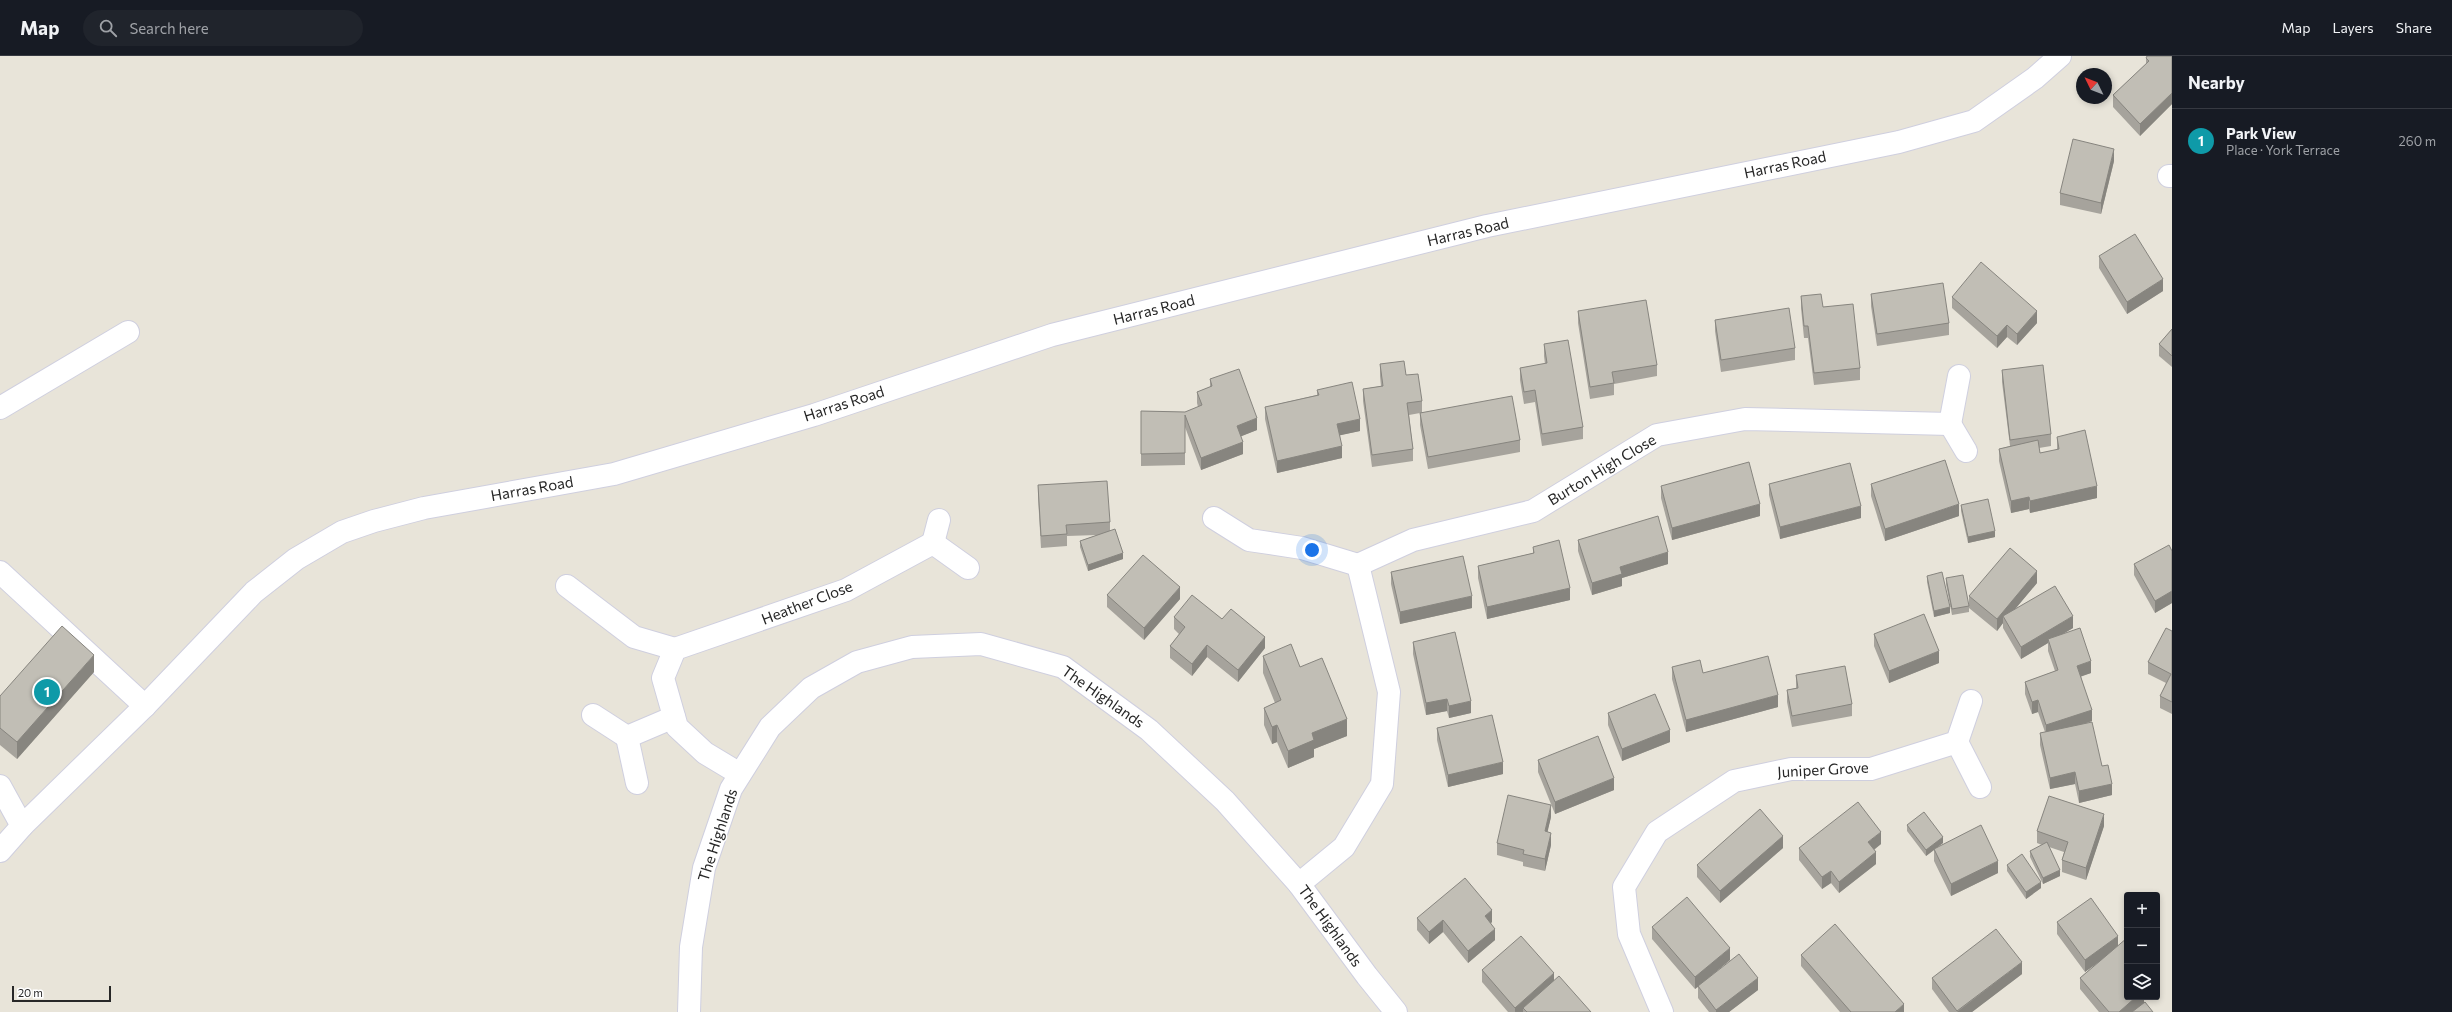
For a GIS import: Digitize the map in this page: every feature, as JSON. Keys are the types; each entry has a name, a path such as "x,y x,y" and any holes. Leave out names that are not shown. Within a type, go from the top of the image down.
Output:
{"street":[{"name":"Harras Road","path":"0,851 22,826 145,706 254,592 296,559 342,532 374,521 424,508 614,474 814,414 1052,335 1487,226 1899,142 1974,121 2035,78 2060,56"},
{"path":"0,408 128,332"},
{"path":"1959,376 1950,424 1966,451"},
{"name":"Burton High Close","path":"1358,565 1413,540 1533,511 1657,436 1746,419 1950,424"},
{"path":"1214,518 1244,546 1302,548 1358,565 1389,692 1382,784 1344,848 1299,884"},
{"path":"939,520 933,543 968,568"},
{"name":"Heather Close","path":"675,650 846,590 933,543"},
{"path":"0,572 145,706"},
{"path":"567,586 634,637 675,650 663,678 677,727 705,753 740,774"},
{"name":"The Highlands","path":"689,1012 691,947 704,868 731,789 770,727 811,688 857,662 912,647 981,644 1063,667 1149,730 1224,801 1299,884 1367,976 1396,1012"},
{"path":"1971,701 1957,742 1980,787"},
{"path":"593,715 627,737 637,783"},
{"path":"627,737 674,716"},
{"name":"Juniper Grove","path":"1662,1012 1629,934 1624,887 1657,832 1734,781 1791,769 1871,769 1957,742"},
{"path":"0,786 22,826"}],"building":[{"path":"2147,56 2172,56 2172,93 2140,124 2113,95 2149,61 2146,58"},
{"path":"2073,139 2114,149 2101,203 2060,193"},
{"path":"2135,234 2163,279 2127,302 2099,256"},
{"path":"1981,262 2037,311 2017,334 2007,325 1997,336 1952,297"},
{"path":"1943,283 1949,323 1877,334 1871,294"},
{"path":"1821,294 1823,307 1853,304 1860,368 1814,373 1808,326 1804,326 1801,296"},
{"path":"1646,300 1657,365 1612,372 1614,383 1590,387 1578,311"},
{"path":"1789,308 1795,348 1721,360 1715,320"},
{"path":"2172,329 2172,356 2159,344"},
{"path":"1568,340 1583,427 1542,434 1535,390 1524,392 1520,368 1547,363 1544,344"},
{"path":"1404,361 1406,375 1418,374 1422,401 1407,403 1413,449 1372,455 1363,389 1383,386 1380,364"},
{"path":"2043,365 2051,434 2010,440 2002,370"},
{"path":"1239,369 1257,418 1237,426 1243,442 1201,458 1185,415 1185,453 1141,454 1141,411 1185,412 1202,405 1197,392 1212,386 1210,379"},
{"path":"1352,382 1360,419 1337,424 1342,446 1277,461 1265,407 1319,395 1317,390"},
{"path":"1512,396 1520,440 1428,457 1420,413"},
{"path":"2085,430 2097,486 2030,501 2029,497 2011,501 1999,449 2038,440 2040,453 2059,449 2057,437"},
{"path":"1945,460 1959,504 1885,529 1871,484"},
{"path":"1749,462 1760,504 1672,528 1661,486"},
{"path":"1850,463 1861,506 1780,527 1769,484"},
{"path":"1107,481 1110,522 1066,525 1067,534 1041,536 1038,485"},
{"path":"1988,499 1995,531 1968,537 1961,505"},
{"path":"1658,516 1668,552 1620,567 1622,574 1592,583 1578,540"},
{"path":"1115,529 1123,553 1088,565 1080,541"},
{"path":"1559,540 1570,588 1487,607 1478,566 1534,553 1533,547"},
{"path":"2169,545 2172,551 2172,591 2155,601 2134,564"},
{"path":"2010,548 2037,571 1997,619 1969,596"},
{"path":"1143,555 1180,587 1144,628 1107,595"},
{"path":"1463,556 1472,596 1400,612 1391,572"},
{"path":"1942,572 1950,607 1934,611 1927,576"},
{"path":"1963,575 1969,606 1952,609 1946,578"},
{"path":"2055,586 2073,616 2021,647 2003,616"},
{"path":"1192,595 1222,619 1231,609 1265,637 1238,670 1207,645 1192,664 1170,646 1185,627 1174,617"},
{"path":"1924,614 1939,651 1889,671 1874,634"},
{"path":"62,626 94,655 17,742 0,728 0,696"},
{"path":"2080,628 2091,661 2077,666 2092,710 2046,725 2038,700 2032,702 2025,682 2058,670 2048,639"},
{"path":"2166,628 2172,631 2172,702 2160,696 2171,674 2148,662"},
{"path":"1455,632 1471,701 1449,706 1447,699 1426,703 1413,642"},
{"path":"1291,644 1300,667 1322,658 1347,719 1312,733 1314,740 1288,751 1277,725 1272,727 1264,708 1281,700 1263,656"},
{"path":"1768,656 1778,695 1686,720 1672,667 1700,660 1703,673"},
{"path":"1845,666 1852,704 1792,716 1787,690 1798,688 1796,675"},
{"path":"1655,694 1670,730 1622,749 1608,713"},
{"path":"1492,715 1503,762 1448,775 1437,728"},
{"path":"2092,722 2102,766 2108,765 2112,784 2079,791 2075,772 2050,778 2040,733"},
{"path":"1598,736 1614,778 1555,802 1538,760"},
{"path":"1508,795 1551,805 1545,831 1551,833 1545,859 1523,854 1524,850 1497,843"},
{"path":"2049,796 2104,814 2086,868 2062,860 2068,842 2037,831"},
{"path":"1858,802 1881,832 1868,842 1876,852 1839,882 1831,871 1822,877 1799,848"},
{"path":"1760,809 1783,836 1720,891 1697,865"},
{"path":"1924,812 1943,837 1926,850 1907,825"},
{"path":"1981,825 1998,861 1951,884 1934,849"},
{"path":"2047,842 2060,870 2043,878 2030,851"},
{"path":"2022,854 2041,882 2026,892 2007,865"},
{"path":"1465,878 1492,910 1485,916 1495,929 1468,951 1443,920 1429,932 1417,918"},
{"path":"1687,897 1730,948 1695,977 1652,927"},
{"path":"2091,898 2118,936 2085,960 2057,922"},
{"path":"1835,924 1904,1004 1895,1012 1851,1012 1801,955"},
{"path":"1996,929 2022,962 1957,1011 1932,978"},
{"path":"1521,936 1554,973 1515,1008 1482,970"},
{"path":"2124,941 2124,1000 2133,1000 2119,1012 2109,1012 2080,978"},
{"path":"1739,954 1758,978 1716,1010 1698,986"},
{"path":"1559,976 1591,1012 1527,1012 1523,1008"},
{"path":"2145,1002 2153,1012 2132,1012"}],"place":[{"name":"Park View","path":"47,692"}]}
